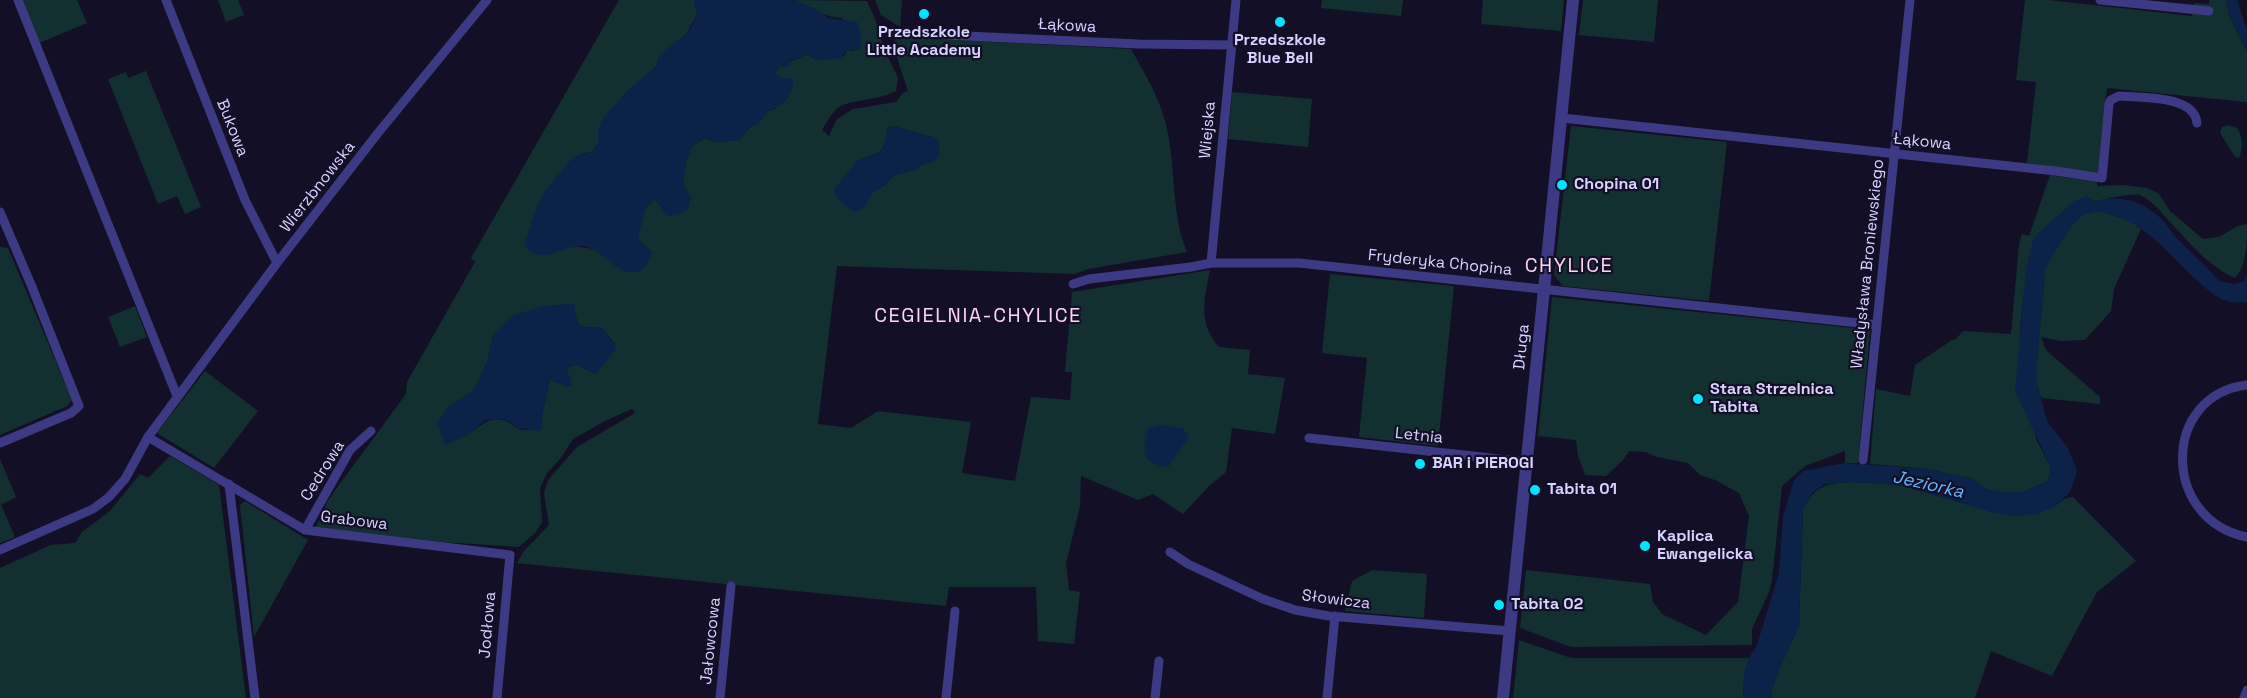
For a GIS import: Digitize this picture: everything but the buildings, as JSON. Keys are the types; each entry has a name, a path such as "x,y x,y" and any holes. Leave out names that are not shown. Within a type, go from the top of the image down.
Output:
{"street":[{"path":"18,0 177,396"},
{"name":"Bukowa","path":"166,0 245,200 277,263"},
{"name":"Wierzbnowska","path":"0,550 101,504 125,479 148,437 277,263 378,133 487,0"},
{"name":"Wiejska","path":"1211,263 1236,0"},
{"name":"Długa","path":"1503,698 1573,0"},
{"name":"Władysława Broniewskiego","path":"1863,460 1910,0"},
{"path":"2100,0 2209,11"},
{"name":"Łąkowa","path":"903,33 1138,44 1231,45"},
{"name":"Łąkowa","path":"1562,118 2056,171 2102,178 2109,104 2115,98 2119,96 2180,102 2192,110 2197,123"},
{"path":"0,212 79,406 68,414 0,443"},
{"name":"Fryderyka Chopina","path":"1073,284 1089,279 1211,263 1299,263 1877,325"},
{"path":"2247,385 2230,388 2211,398 2202,408 2187,433 2181,464 2192,500 2200,510 2224,529 2235,535 2247,537"},
{"name":"Cedrowa","path":"305,530 350,450 371,432"},
{"name":"Grabowa","path":"148,437 305,530 510,555"},
{"name":"Letnia","path":"1309,438 1527,462"},
{"path":"230,484 255,698"},
{"name":"Słowicza","path":"1170,552 1188,564 1263,599 1295,610 1335,616 1510,631"},
{"name":"Jodłowa","path":"497,698 510,555"},
{"name":"Jałowcowa","path":"720,698 731,586"},
{"path":"946,698 955,611"},
{"path":"1327,698 1335,616"},
{"path":"1155,698 1159,661"},
{"path":"2244,698 2247,690"}],"green space":[{"path":"21,0 77,0 87,23 39,43"},
{"path":"218,0 238,0 244,15 226,22"},
{"path":"619,0 694,0 697,15 686,34 660,55 656,66 598,130 598,144 592,152 581,154 573,246 594,249 627,272 646,207 655,199 659,204 691,198 683,185 686,162 691,147 705,138 716,142 740,140 751,126 758,124 768,111 775,109 781,78 775,73 779,67 807,54 816,60 844,56 847,50 854,51 842,18 823,14 793,0 867,1 885,51 898,78 896,91 836,109 822,130 829,136 837,119 853,109 896,102 903,93 908,91 895,52 895,37 1131,49 1152,88 1164,118 1170,144 1178,222 1187,252 1088,269 1074,274 837,266 818,424 851,428 878,411 971,422 962,473 1015,481 1031,397 1070,400 1072,372 1065,372 1072,292 1210,270 1204,311 1212,338 1219,347 1250,350 1248,374 1285,378 1275,434 1232,428 1226,472 1209,486 1183,514 1153,494 1138,500 1081,476 1080,506 1066,563 1069,590 1080,592 1074,644 1038,641 1036,587 949,587 946,606 517,563 524,551 549,525 544,493 548,480 577,447 635,413 632,409 573,439 561,458 547,473 540,488 542,522 536,532 519,547 442,542 316,527 328,500 406,394 407,382 475,262 471,258","holes":["894,126 938,139 936,160 919,166 916,170 894,175 885,185 873,192 854,165 880,151 885,143 888,127","573,304 578,324 585,327 602,328 615,344 596,374 577,365 570,366 566,371 571,379 571,385 567,386 550,380 541,419 542,429 519,430 512,424 499,419 481,425 468,435 448,407 474,390 487,363 493,335 540,307"]},
{"path":"875,0 902,0 900,27 881,15"},
{"path":"1322,0 1403,0 1401,16 1321,8"},
{"path":"1483,0 1564,0 1561,31 1481,24"},
{"path":"1583,0 1658,0 1654,42 1579,35"},
{"path":"2025,0 2048,0 2192,16 2194,3 2209,4 2209,0 2226,0 2229,15 2247,52 2247,102 2107,88 2098,173 2027,163 2036,82 2016,80"},
{"path":"146,71 201,207 185,214 177,196 158,204 108,79 126,72 128,78"},
{"path":"1232,92 1312,99 1308,147 1228,139"},
{"path":"2229,125 2237,128 2240,135 2242,147 2239,158 2235,157 2220,133 2222,127"},
{"path":"1571,126 1727,142 1709,301 1563,286 1554,275"},
{"path":"2050,175 2097,182 2097,186 2123,185 2147,188 2159,194 2170,211 2203,239 2219,237 2238,226 2247,224 2246,253 2242,267 2235,278 2216,267 2155,206 2140,195 2094,202 2087,196 2024,292 2020,328 2036,439 2051,468 2048,481 2023,492 2000,492 1986,489 1973,479 1927,469 1870,464 1876,389 1910,396 1915,365 1955,340 1963,331 2011,334 2019,245 2022,234 2029,236"},
{"path":"2099,211 2129,220 2141,229 2114,289 2111,311 2085,340 2060,341 2041,337 2046,350 2100,397 2100,404 2041,398 2037,384 2037,362 2045,270 2072,223 2081,216"},
{"path":"0,247 8,248 72,400 67,406 0,435"},
{"path":"1330,274 1454,286 1438,446 1359,437 1367,358 1322,353"},
{"path":"1552,297 1853,328 1857,330 1858,337 1865,338 1870,331 1858,463 1845,463 1845,451 1805,466 1782,486 1772,579 1769,592 1752,629 1752,645 1571,647 1520,628 1526,570 1650,584 1653,602 1662,614 1706,635 1738,602 1749,516 1739,493 1700,475 1688,463 1657,457 1645,452 1629,451 1606,476 1585,475 1578,456 1576,440 1538,436"},
{"path":"135,306 147,337 120,347 108,317"},
{"path":"205,371 258,411 214,468 157,433"},
{"path":"170,456 219,485 246,698 0,698 0,568 51,545 75,543 82,532 110,511 140,474 148,478"},
{"path":"0,459 16,497 1,505 15,537 0,543"},
{"path":"1853,482 1900,485 1996,513 2054,507 2064,499 2073,497 2136,561 2097,592 2052,676 1991,651 1975,698 1772,698 1772,689 1780,667 1799,626 1803,509 1813,495 1823,487"},
{"path":"245,501 308,540 254,637 240,505"},
{"path":"1372,570 1427,574 1424,618 1345,611 1352,581"},
{"path":"1519,640 1571,658 1749,658 1744,676 1743,698 1513,698"}],"water":[{"path":"694,0 793,0 815,8 828,18 857,22 861,36 859,50 847,50 840,59 816,60 807,54 790,61 789,67 779,67 775,73 781,78 790,78 794,83 784,103 768,111 758,124 751,126 740,140 716,142 705,138 691,147 686,162 683,185 691,198 688,209 678,215 667,216 655,200 646,207 638,238 652,252 647,264 640,272 626,272 589,247 575,246 544,255 537,255 530,251 525,244 534,214 544,192 573,157 592,152 598,144 598,130 603,118 627,91 656,66 660,55 686,34 697,15"},
{"path":"2226,0 2237,0 2247,30 2247,52 2229,14"},
{"path":"894,126 938,139 940,152 936,160 919,166 916,170 894,175 885,185 873,192 864,208 855,212 839,200 834,189 858,160 876,155 884,147 888,127"},
{"name":"Jeziorka","path":"2087,196 2094,202 2104,199 2133,201 2150,210 2219,281 2234,284 2244,281 2247,275 2247,302 2231,302 2216,296 2154,239 2127,220 2102,212 2088,213 2083,216 2069,231 2045,270 2037,362 2037,384 2047,421 2068,448 2077,471 2070,492 2054,507 2037,514 2011,516 1900,485 1853,482 1825,484 1812,493 1803,509 1799,626 1780,667 1772,689 1772,698 1743,698 1744,676 1749,658 1757,645 1779,573 1783,517 1794,480 1803,471 1845,463 1927,469 1973,479 1986,489 2000,492 2023,492 2048,481 2051,468 2015,391 2026,269 2034,237 2074,201"},
{"path":"574,304 578,324 585,327 602,328 617,348 596,374 577,365 570,366 566,371 571,379 568,387 550,380 541,419 542,429 539,431 524,428 519,430 512,423 502,419 485,420 468,435 445,445 437,423 448,407 474,390 487,363 493,335 511,316 540,307"},
{"path":"1160,425 1183,428 1189,437 1168,467 1153,463 1148,459 1145,450 1148,428"}],"place":[{"name":"Przedszkole Little Academy","path":"924,14"},
{"name":"Przedszkole Blue Bell","path":"1280,22"},
{"name":"Chopina 01","path":"1562,185"},
{"name":"Stara Strzelnica Tabita","path":"1698,399"},
{"name":"BAR i PIEROGI","path":"1420,464"},
{"name":"Tabita 01","path":"1535,490"},
{"name":"Kaplica Ewangelicka","path":"1645,546"},
{"name":"Tabita 02","path":"1499,605"}],"district":[{"name":"CHYLICE","path":"1569,267"},
{"name":"CEGIELNIA-CHYLICE","path":"978,317"}]}
